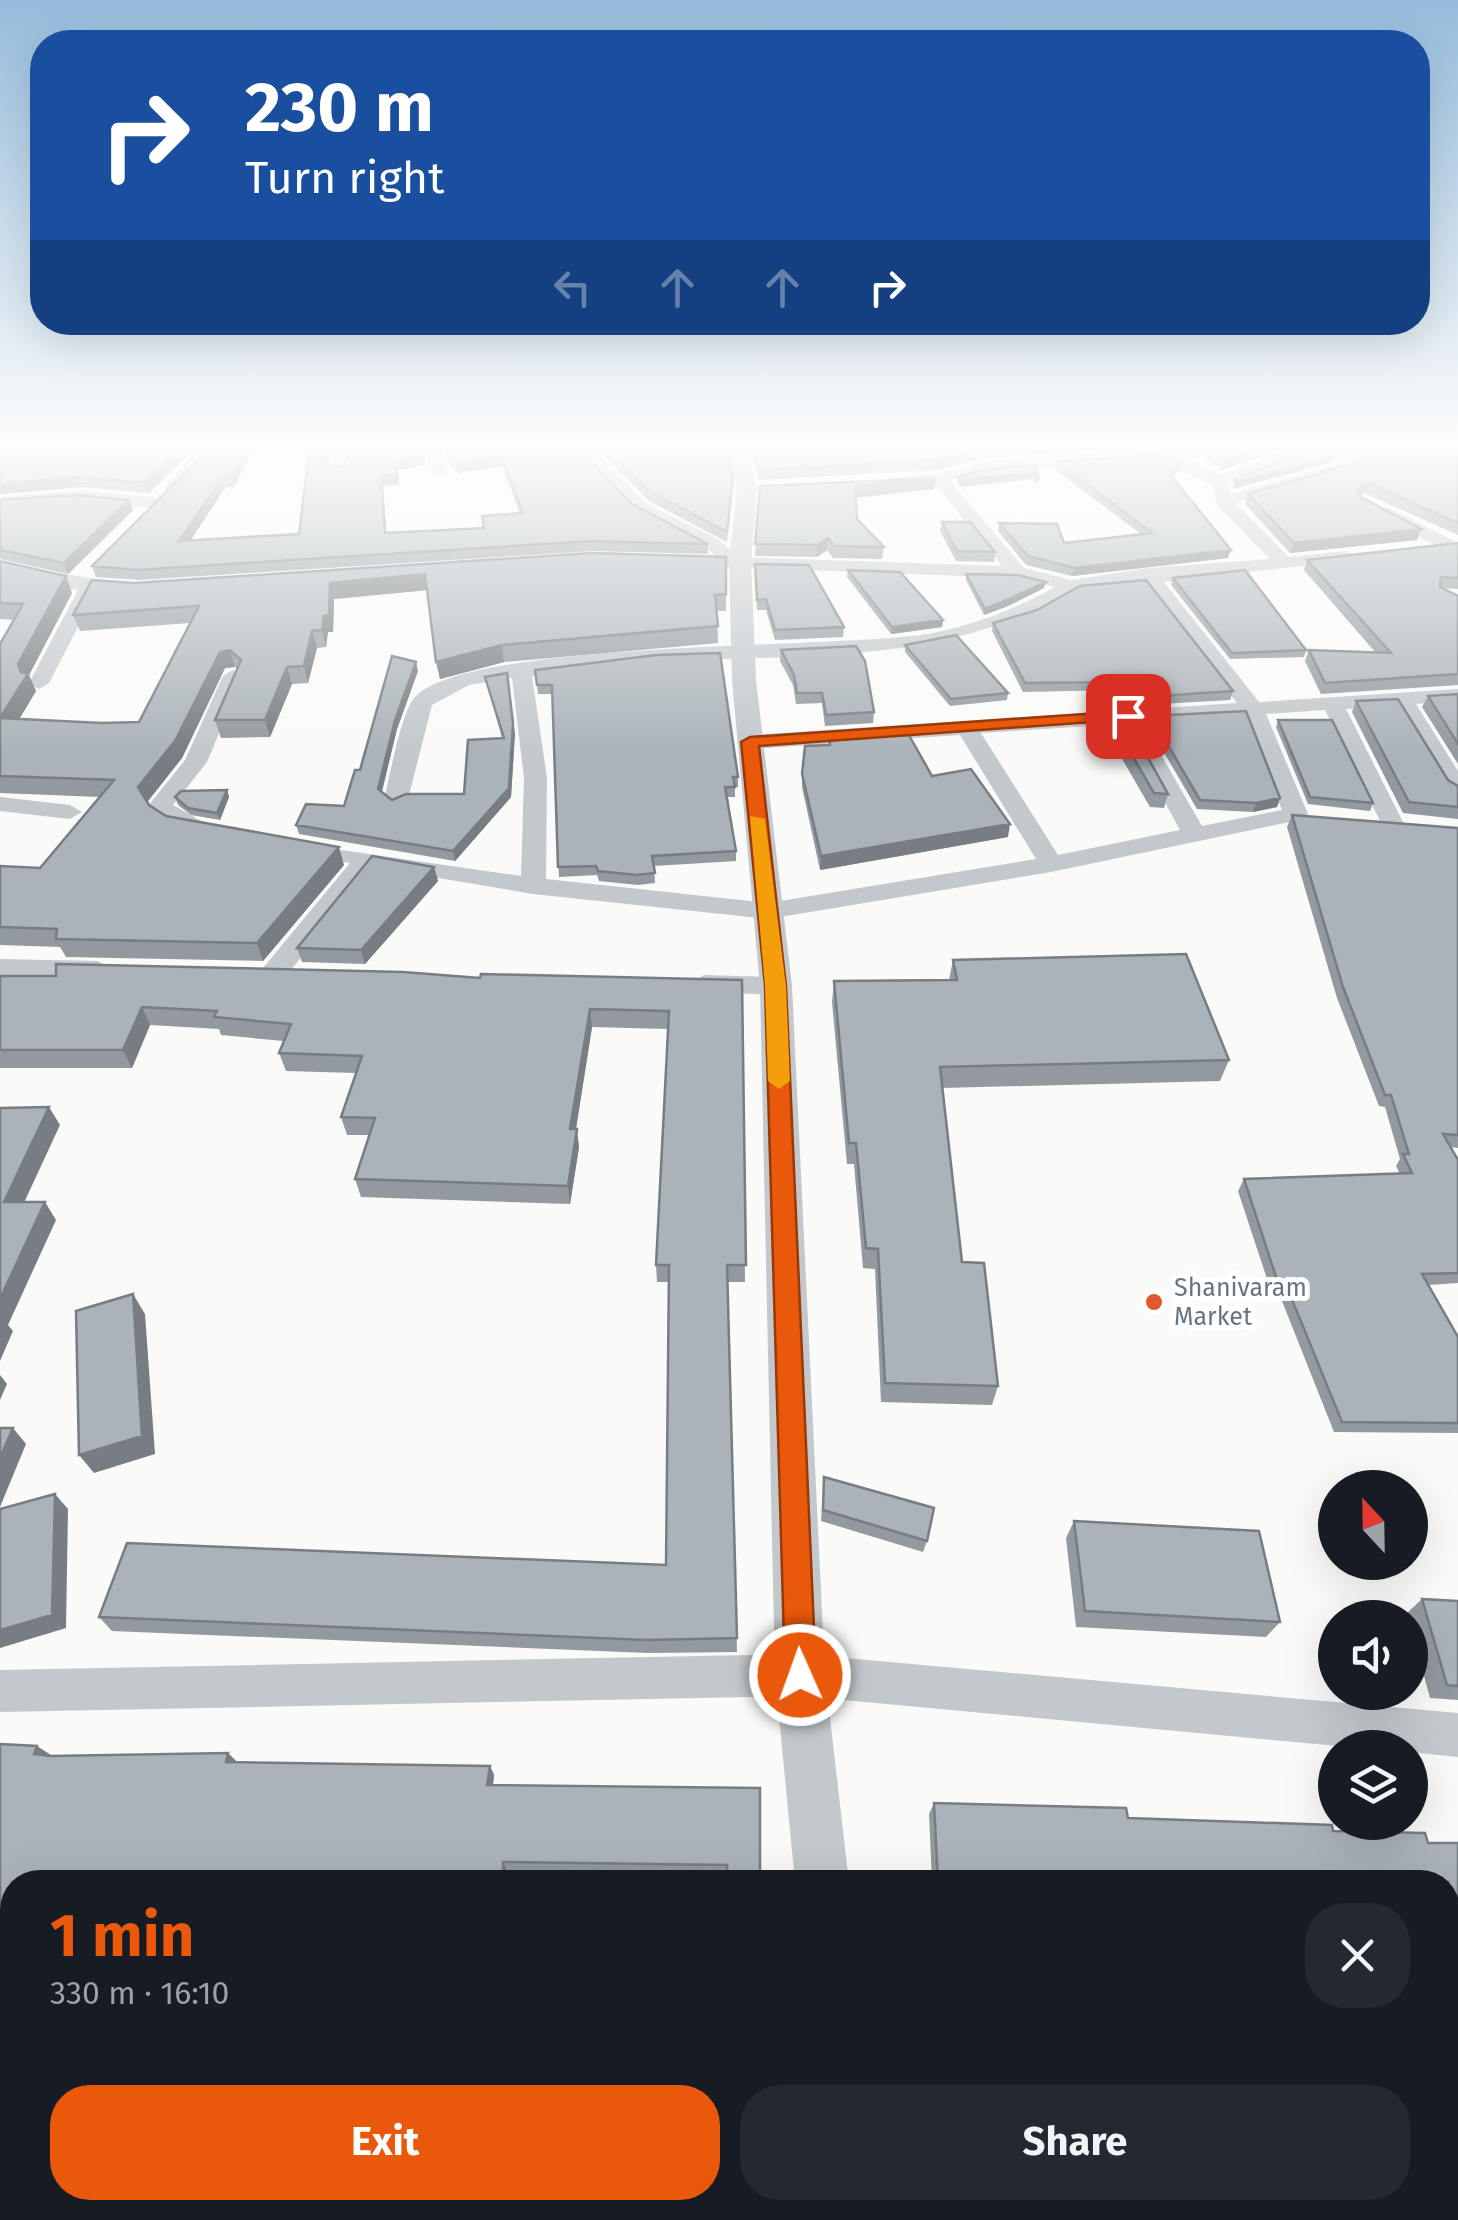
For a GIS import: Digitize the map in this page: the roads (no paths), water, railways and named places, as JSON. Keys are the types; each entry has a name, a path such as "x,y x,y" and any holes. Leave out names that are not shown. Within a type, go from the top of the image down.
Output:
{"street":[{"path":"718,548 735,562"},
{"path":"739,548 735,562 742,652 776,986 800,1675 821,1870"},
{"path":"996,548 1016,572"},
{"path":"1270,548 1285,563"},
{"path":"1402,550 1451,548"},
{"path":"672,561 1016,572 1072,586 1148,574 1363,554"},
{"path":"0,569 157,590"},
{"path":"286,845 532,886 768,911 1051,864 1306,815 1252,709 1148,574"},
{"path":"39,682 84,580"},
{"path":"396,800 422,702 451,684 522,671 669,654 850,648 968,632 1040,607 1072,586"},
{"path":"522,671 536,746 540,808 532,886"},
{"path":"233,676 196,762 161,805 166,816 182,825 234,835"},
{"path":"750,742 1458,695"},
{"path":"1402,699 1458,790"},
{"path":"1333,704 1393,826"},
{"path":"1128,716 1195,836"},
{"path":"966,727 1051,864"},
{"path":"0,804 70,812"},
{"path":"1354,821 1426,828"},
{"path":"312,975 263,974 367,858"},
{"path":"0,968 118,970"},
{"path":"680,984 776,986"},
{"path":"0,1690 800,1675 1458,1734"}],"place":[{"name":"Shanivaram Market","path":"1154,1302"}]}
